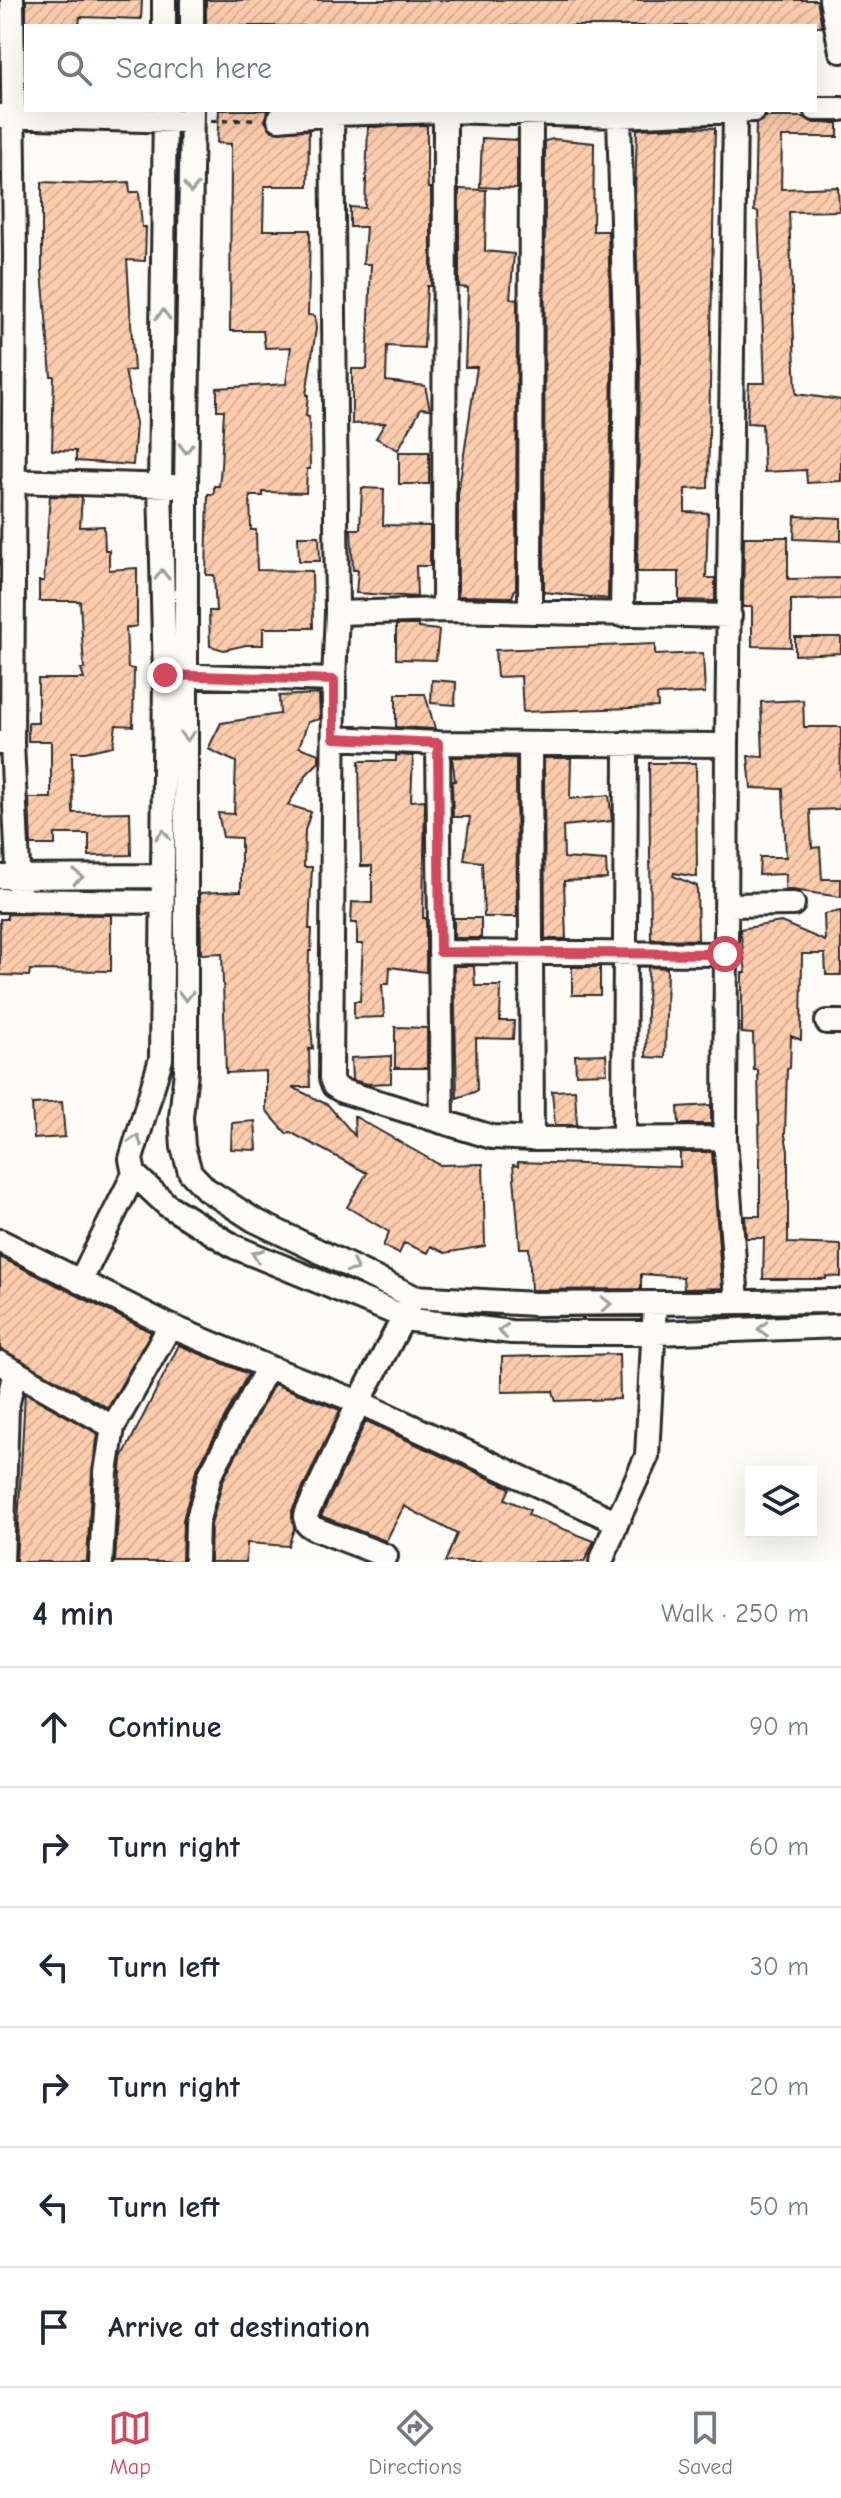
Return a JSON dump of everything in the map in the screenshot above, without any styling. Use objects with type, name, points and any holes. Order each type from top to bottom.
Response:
[{"type":"street","points":[[9,889],[6,743],[13,481],[6,116],[12,0]]},
{"type":"street","points":[[164,0],[164,24]]},
{"type":"street","points":[[192,0],[192,24]]},
{"type":"street","points":[[831,0],[841,51]]},
{"type":"street","points":[[817,109],[841,109]]},
{"type":"street","points":[[279,119],[407,112]]},
{"type":"street","points":[[444,610],[445,112]]},
{"type":"street","points":[[466,112],[619,116],[696,112]]},
{"type":"street","points":[[735,112],[725,1138],[737,1301]]},
{"type":"street","points":[[332,114],[337,613],[331,1078],[334,1086],[492,1137],[725,1138]]},
{"type":"street","points":[[165,115],[160,486],[176,675],[186,1071],[181,1117],[183,1147],[194,1176],[206,1189],[254,1220],[414,1297],[535,1304],[841,1301]]},
{"type":"street","points":[[530,611],[531,115]]},
{"type":"street","points":[[6,116],[192,116],[186,487],[162,876],[161,1059],[131,1159],[134,1174],[167,1205],[235,1247],[404,1317],[511,1332],[655,1333],[841,1326]]},
{"type":"street","points":[[619,116],[626,363],[622,615]]},
{"type":"street","points":[[13,481],[186,487]]},
{"type":"street","points":[[337,613],[444,610],[730,616]]},
{"type":"street","points":[[176,675],[334,680]]},
{"type":"street","points":[[334,738],[530,745],[727,745]]},
{"type":"street","points":[[438,743],[442,1122]]},
{"type":"street","points":[[624,1139],[626,743]]},
{"type":"street","points":[[530,745],[532,1139]]},
{"type":"street","points":[[9,889],[162,876]]},
{"type":"street","points":[[9,889],[162,902]]},
{"type":"street","points":[[727,905],[793,904]]},
{"type":"street","points":[[440,952],[725,954]]},
{"type":"street","points":[[148,1107],[181,1117]]},
{"type":"street","points":[[80,1282],[134,1174]]},
{"type":"street","points":[[167,1205],[194,1176]]},
{"type":"street","points":[[0,1241],[170,1326],[359,1402],[617,1522]]},
{"type":"street","points":[[386,1556],[313,1528],[307,1524],[305,1517],[359,1402],[414,1297]]},
{"type":"street","points":[[601,1562],[647,1456],[655,1304]]},
{"type":"street","points":[[101,1562],[106,1472],[113,1427],[170,1326]]},
{"type":"street","points":[[2,1562],[8,1367],[113,1427]]},
{"type":"street","points":[[196,1562],[197,1523],[210,1475],[268,1367]]},
{"type":"path","points":[[192,116],[279,119]]},
{"type":"building","points":[[26,0],[142,0],[141,19],[80,17],[79,24],[26,24]]},
{"type":"building","points":[[206,0],[817,0],[822,26],[817,24],[206,24]]},
{"type":"building","points":[[219,112],[267,112],[265,121],[272,131],[309,130],[308,186],[264,186],[263,230],[310,230],[308,315],[315,316],[316,329],[306,395],[310,469],[307,469],[306,493],[263,492],[263,496],[250,496],[251,530],[256,530],[257,570],[312,571],[313,628],[263,628],[263,645],[224,650],[210,646],[209,611],[216,611],[214,575],[206,575],[208,494],[214,494],[214,486],[219,486],[221,466],[224,410],[217,410],[217,388],[286,384],[291,347],[265,348],[263,331],[230,331],[231,144],[217,143]]},
{"type":"building","points":[[766,117],[804,117],[814,123],[838,123],[838,137],[782,137],[781,189],[838,187],[839,211],[789,212],[796,394],[841,400],[841,481],[807,483],[806,470],[764,472],[762,424],[747,423],[749,383],[765,383],[758,212],[754,211],[756,124]]},
{"type":"building","points":[[427,125],[428,188],[431,188],[431,286],[427,286],[424,348],[387,346],[386,381],[425,386],[430,409],[421,408],[398,450],[376,438],[385,423],[352,424],[352,369],[367,369],[371,264],[363,264],[366,227],[350,227],[350,207],[365,208],[368,127]]},
{"type":"building","points":[[715,128],[708,488],[685,489],[685,512],[708,513],[706,578],[715,578],[715,601],[679,600],[679,572],[637,572],[640,363],[635,196],[637,129]]},
{"type":"building","points":[[482,138],[517,140],[517,189],[480,187]]},
{"type":"building","points":[[545,141],[594,143],[593,231],[608,231],[612,363],[608,599],[544,592]]},
{"type":"building","points":[[42,182],[129,182],[130,192],[139,192],[142,227],[146,227],[145,261],[127,260],[134,370],[125,371],[136,423],[133,465],[76,461],[76,451],[52,450],[54,376],[51,376],[42,271]]},
{"type":"building","points":[[459,189],[486,190],[485,251],[514,254],[510,299],[517,300],[516,587],[512,597],[458,596],[458,495],[477,367],[465,367],[468,288],[459,287]]},
{"type":"building","points":[[399,452],[429,452],[429,484],[399,484]]},
{"type":"building","points":[[362,488],[384,489],[383,525],[430,526],[430,566],[416,566],[417,597],[356,593],[358,570],[353,570],[351,529],[360,529]]},
{"type":"building","points":[[50,496],[82,497],[80,527],[104,526],[109,570],[137,568],[137,626],[126,628],[128,668],[134,669],[133,726],[116,725],[113,746],[72,752],[73,813],[130,812],[131,855],[89,856],[89,834],[55,834],[55,845],[31,845],[29,798],[51,798],[51,741],[28,741],[28,723],[38,723],[38,679],[84,679],[81,669],[84,669],[80,601],[39,601],[39,581],[44,581]]},
{"type":"building","points":[[795,516],[841,518],[841,541],[794,539]]},
{"type":"building","points":[[298,536],[319,536],[320,561],[299,561]]},
{"type":"building","points":[[744,537],[788,537],[788,579],[841,578],[841,599],[791,600],[791,647],[752,646],[752,607],[743,607]]},
{"type":"building","points":[[396,625],[418,625],[418,628],[439,630],[436,660],[396,659]]},
{"type":"building","points":[[795,637],[841,637],[841,653],[795,655]]},
{"type":"building","points":[[655,644],[655,655],[703,653],[705,693],[657,695],[658,707],[523,712],[521,676],[497,677],[495,650]]},
{"type":"building","points":[[432,680],[456,682],[455,705],[431,703]]},
{"type":"building","points":[[319,694],[320,719],[308,722],[299,747],[319,754],[319,762],[308,773],[288,805],[311,812],[305,830],[304,867],[312,867],[308,995],[313,1049],[309,1049],[310,1087],[292,1087],[328,1105],[355,1136],[354,1116],[440,1165],[483,1164],[485,1246],[445,1253],[431,1246],[428,1253],[404,1243],[399,1254],[383,1246],[389,1232],[347,1207],[367,1173],[290,1132],[287,1134],[266,1110],[266,1071],[226,1073],[222,953],[201,954],[200,893],[241,891],[241,838],[223,837],[218,813],[234,814],[236,762],[208,749],[221,723],[280,714],[279,696]]},
{"type":"building","points":[[396,694],[425,694],[435,729],[396,727]]},
{"type":"building","points":[[803,700],[804,727],[841,727],[840,809],[810,810],[812,848],[820,847],[822,879],[841,879],[841,897],[785,889],[786,874],[759,875],[760,857],[786,857],[783,789],[751,788],[748,756],[763,757],[761,702]]},
{"type":"building","points":[[396,755],[413,756],[411,801],[425,800],[423,918],[426,918],[426,972],[390,967],[389,984],[382,984],[384,1017],[354,1018],[354,1001],[360,1001],[363,944],[357,944],[357,923],[351,923],[352,902],[372,903],[372,866],[361,866],[359,761],[396,761]]},
{"type":"building","points":[[452,757],[516,758],[517,917],[484,917],[482,862],[464,860],[470,817],[453,817],[452,781],[455,781]]},
{"type":"building","points":[[544,758],[571,758],[570,799],[609,795],[612,821],[563,826],[564,858],[606,861],[607,879],[564,881],[566,939],[545,939]]},
{"type":"building","points":[[649,763],[696,763],[697,877],[674,873],[673,876],[697,886],[698,940],[651,939]]},
{"type":"building","points":[[841,911],[841,975],[826,975],[825,954],[802,954],[801,1040],[791,1036],[785,1135],[788,1151],[788,1243],[841,1245],[841,1277],[763,1279],[764,1238],[746,1238],[745,1216],[760,1216],[760,1165],[758,1070],[754,1070],[753,1034],[742,1033],[742,973],[746,973],[740,929],[781,922],[825,941],[824,914]]},
{"type":"building","points":[[7,914],[111,915],[111,971],[30,970],[29,976],[0,975],[0,919],[7,919]]},
{"type":"building","points":[[454,918],[481,918],[481,938],[454,938]]},
{"type":"building","points":[[454,966],[474,966],[475,986],[501,986],[500,1021],[514,1021],[513,1039],[476,1038],[477,1091],[457,1098]]},
{"type":"building","points":[[572,967],[600,967],[600,995],[572,995]]},
{"type":"building","points":[[648,967],[667,968],[665,1058],[646,1057]]},
{"type":"building","points":[[395,1027],[427,1028],[427,1068],[395,1068]]},
{"type":"building","points":[[606,1054],[607,1073],[576,1074],[575,1055]]},
{"type":"building","points":[[391,1056],[391,1083],[368,1084],[352,1080],[351,1058]]},
{"type":"building","points":[[575,1090],[577,1125],[555,1125],[552,1091]]},
{"type":"building","points":[[62,1102],[65,1137],[34,1139],[32,1104]]},
{"type":"building","points":[[711,1105],[711,1124],[679,1124],[678,1107]]},
{"type":"building","points":[[255,1121],[257,1150],[231,1149],[232,1123]]},
{"type":"building","points":[[680,1152],[712,1152],[722,1288],[684,1289],[683,1277],[641,1274],[641,1289],[531,1290],[529,1248],[520,1248],[513,1165],[518,1166],[518,1162],[680,1167]]},
{"type":"building","points":[[0,1257],[151,1332],[108,1408],[0,1349]]},
{"type":"building","points":[[179,1345],[248,1374],[196,1471],[183,1520],[182,1562],[115,1562],[122,1458]]},
{"type":"building","points":[[619,1354],[620,1399],[556,1401],[553,1391],[502,1392],[502,1357]]},
{"type":"building","points":[[274,1384],[340,1410],[292,1511],[294,1529],[288,1546],[247,1543],[246,1562],[210,1562],[211,1525],[223,1480]]},
{"type":"building","points":[[25,1393],[98,1434],[92,1471],[87,1562],[16,1562]]},
{"type":"building","points":[[366,1421],[510,1488],[505,1499],[530,1510],[528,1515],[594,1541],[584,1562],[445,1562],[457,1534],[404,1506],[386,1541],[321,1516]]},
{"type":"route","points":[[165,675],[334,680],[334,738],[438,743],[440,952],[725,954]]}]
